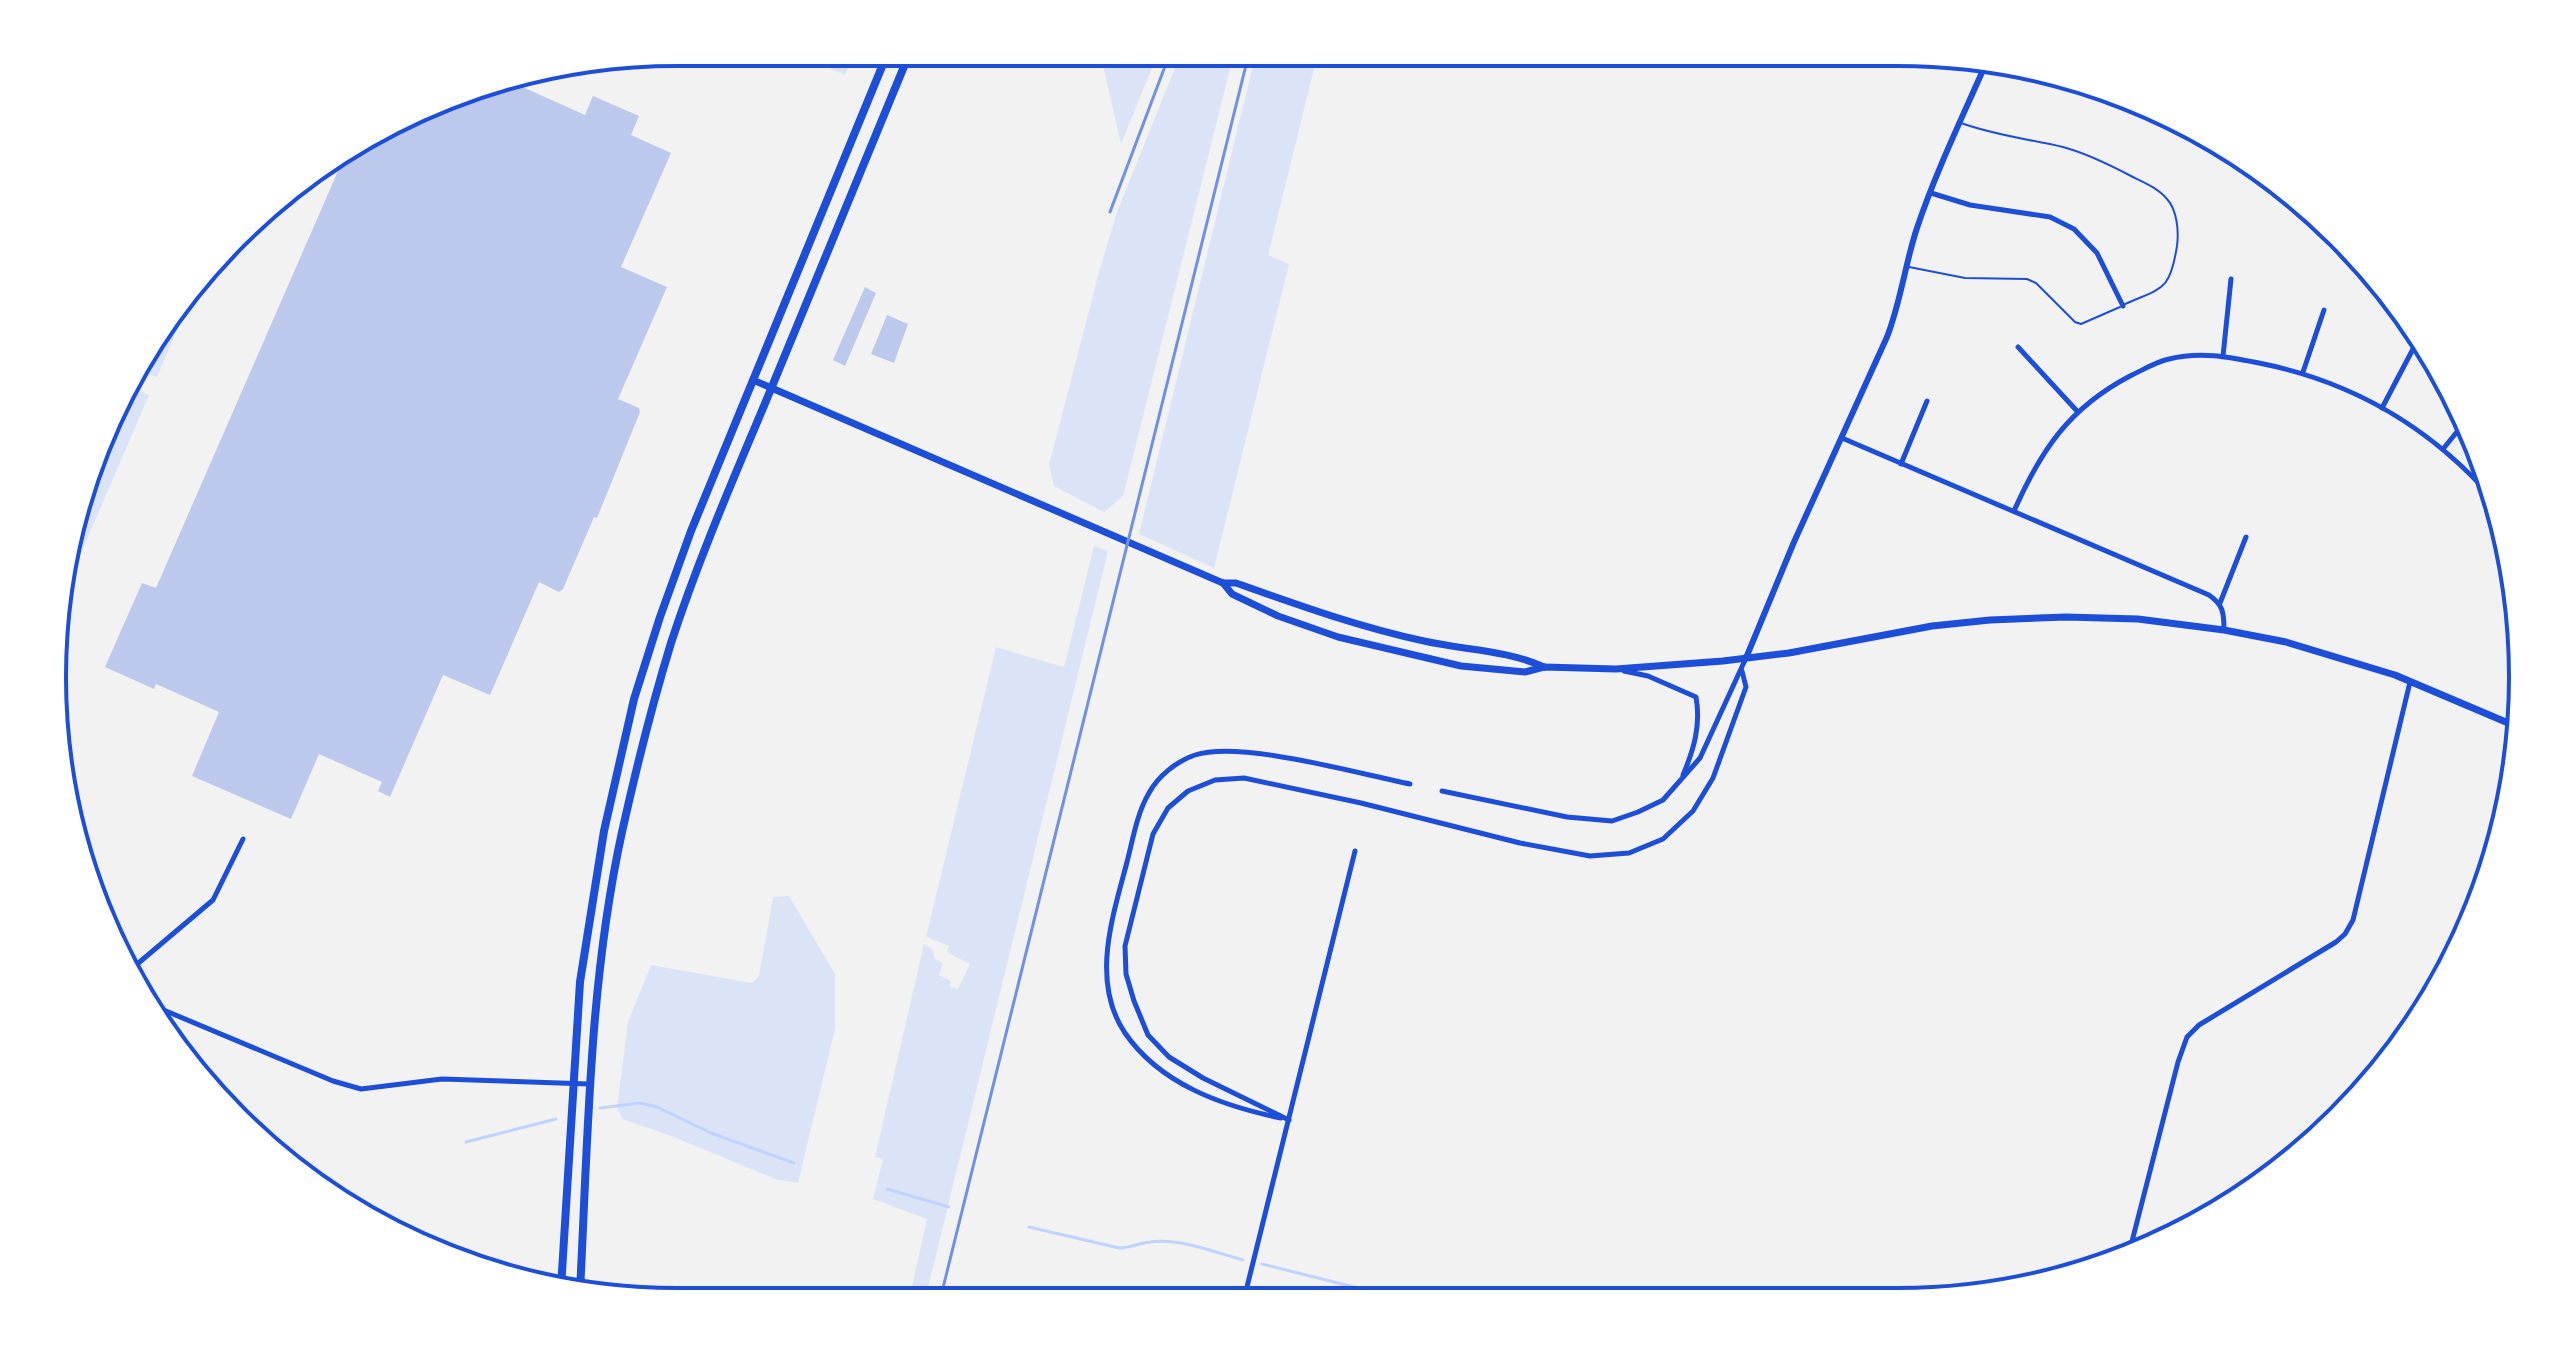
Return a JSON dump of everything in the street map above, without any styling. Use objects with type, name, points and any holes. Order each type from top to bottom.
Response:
[{"type":"main road","points":[[562,1277],[572,1084],[586,938],[604,831],[633,704],[677,569],[882,66]]},
{"type":"main road","points":[[581,1280],[597,994],[622,835],[651,712],[694,580],[904,66]]},
{"type":"main road","points":[[753,380],[1223,583],[1236,583],[1369,628],[1527,659],[1544,667]]},
{"type":"main road","points":[[1223,583],[1232,594],[1278,616],[1338,637],[1461,666],[1525,672],[1544,667],[1616,669],[1674,666],[1789,653],[1932,626],[2004,619],[2117,618],[2224,630],[2286,642],[2410,682],[2507,723]]},
{"type":"street","points":[[1442,791],[1567,817],[1612,821],[1663,800],[1700,758],[1731,686],[1742,671],[1789,553],[1893,321],[1916,230],[1982,72]]},
{"type":"street","points":[[1931,193],[1970,205],[2050,217],[2074,229],[2097,253],[2123,306]]},
{"type":"street","points":[[2223,356],[2231,279]]},
{"type":"street","points":[[2303,372],[2324,310]]},
{"type":"street","points":[[2018,347],[2077,411]]},
{"type":"street","points":[[2382,408],[2413,349]]},
{"type":"street","points":[[2014,511],[2044,451],[2077,411],[2117,383],[2166,360],[2188,355],[2223,356],[2303,372],[2362,395],[2434,441],[2478,484]]},
{"type":"street","points":[[1901,464],[1927,401]]},
{"type":"street","points":[[2443,449],[2457,432]]},
{"type":"street","points":[[1842,438],[2209,595],[2220,603]]},
{"type":"street","points":[[2224,630],[2220,603],[2246,537]]},
{"type":"street","points":[[1616,669],[1648,676],[1696,697],[1699,716],[1696,740],[1682,778]]},
{"type":"street","points":[[1289,1120],[1203,1078],[1169,1057],[1148,1035],[1134,1001],[1126,974],[1125,946],[1153,834],[1168,808],[1188,791],[1215,780],[1244,778],[1361,803],[1520,843],[1590,856],[1629,853],[1663,839],[1693,811],[1713,778],[1746,687],[1742,671]]},
{"type":"street","points":[[2132,1241],[2187,1037],[2199,1025],[2336,942],[2353,920],[2410,682]]},
{"type":"street","points":[[1289,1120],[1237,1109],[1183,1084],[1160,1071],[1123,1030],[1113,1007],[1106,963],[1108,935],[1137,821],[1149,792],[1167,770],[1194,755],[1219,750],[1255,753],[1410,784]]},
{"type":"street","points":[[138,963],[213,900],[243,839]]},
{"type":"street","points":[[1247,1288],[1355,851]]},
{"type":"street","points":[[166,1011],[333,1081],[361,1089],[442,1079],[590,1085]]},
{"type":"lane","points":[[1908,267],[1965,278],[2027,279],[2036,283],[2075,322],[2081,324],[2163,287],[2169,279],[2178,239],[2175,212],[2169,201],[2154,189],[2120,170],[2065,148],[1960,123]]},
{"type":"shaded area","points":[[825,66],[849,66],[845,75]]},
{"type":"shaded area","points":[[1103,66],[1153,66],[1121,144]]},
{"type":"shaded area","points":[[1176,66],[1231,66],[1123,496],[1104,512],[1054,486],[1049,465],[1117,212]]},
{"type":"shaded area","points":[[1253,66],[1315,66],[1268,255],[1289,264],[1214,568],[1139,534]]},
{"type":"shaded area","points":[[181,321],[157,377],[147,374]]},
{"type":"shaded area","points":[[138,389],[149,395],[77,562],[98,481],[113,443]]},
{"type":"shaded area","points":[[1094,546],[1108,551],[928,1288],[912,1288],[927,1219],[873,1199],[883,1159],[875,1157],[924,944],[933,950],[935,959],[943,963],[939,975],[951,981],[950,987],[958,989],[970,964],[947,952],[949,946],[926,937],[996,647],[1064,667]]},
{"type":"shaded area","points":[[789,896],[835,974],[835,1029],[798,1183],[775,1179],[622,1119],[617,1107],[628,1022],[651,965],[752,983],[759,976],[773,897]]},
{"type":"building","points":[[521,86],[585,115],[593,96],[639,116],[631,135],[671,153],[621,267],[667,287],[618,399],[639,408],[640,412],[597,518],[594,517],[563,589],[559,592],[539,582],[490,695],[443,675],[390,797],[378,791],[382,782],[319,754],[291,819],[192,776],[219,712],[156,684],[154,689],[105,667],[142,583],[156,588],[339,168],[407,129],[481,98]]},
{"type":"building","points":[[865,287],[876,293],[845,366],[833,360]]},
{"type":"building","points":[[887,315],[908,324],[894,363],[871,354]]},
{"type":"waterway","points":[[600,1108],[640,1103],[657,1107],[711,1133],[794,1163]]},
{"type":"waterway","points":[[466,1142],[556,1119]]},
{"type":"waterway","points":[[887,1189],[949,1207]]},
{"type":"waterway","points":[[1029,1227],[1119,1248],[1150,1242],[1173,1242],[1243,1260]]},
{"type":"waterway","points":[[1262,1264],[1358,1288]]},
{"type":"railway","points":[[1110,212],[1165,66]]},
{"type":"railway","points":[[943,1288],[1246,66]]}]
